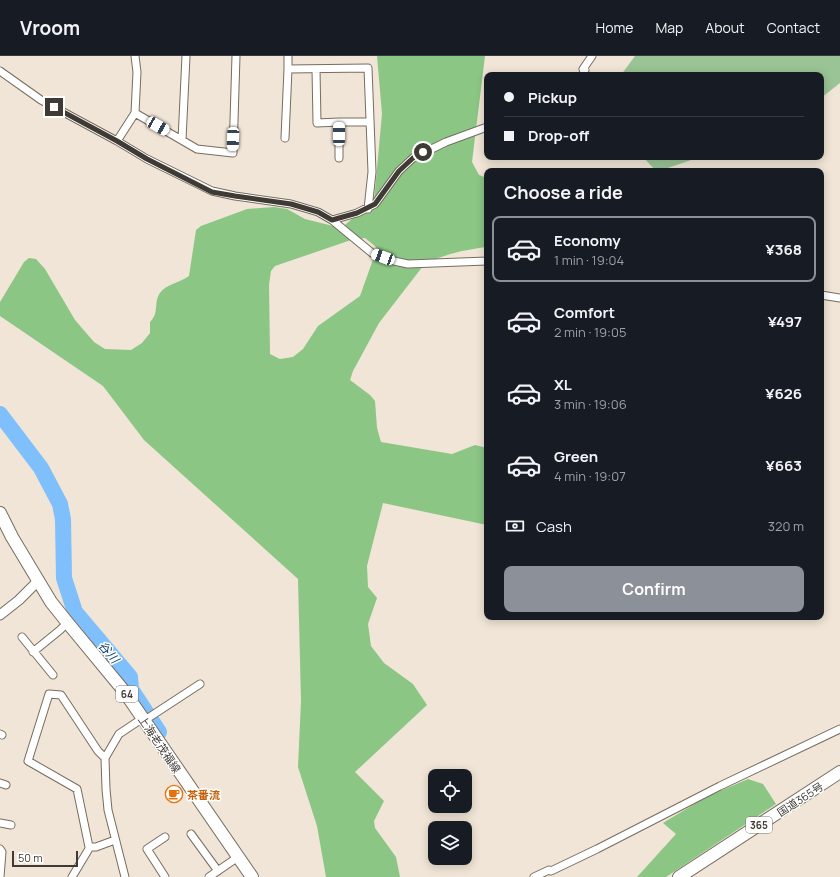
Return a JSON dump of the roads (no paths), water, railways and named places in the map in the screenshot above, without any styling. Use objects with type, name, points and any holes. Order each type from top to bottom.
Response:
[{"type":"main road","name":"上海老茂福線","points":[[0,513],[12,537],[51,602],[146,718],[252,877]]},
{"type":"main road","name":"国道365号","points":[[679,877],[840,772]]},
{"type":"street","points":[[117,141],[135,113],[135,56]]},
{"type":"street","points":[[182,140],[186,56]]},
{"type":"street","points":[[135,113],[197,149],[233,153],[236,56]]},
{"type":"street","points":[[285,138],[288,56]]},
{"type":"street","points":[[584,72],[585,70],[583,69],[592,56]]},
{"type":"street","points":[[288,69],[368,68],[372,172],[368,209]]},
{"type":"street","points":[[316,69],[317,123],[370,122]]},
{"type":"street","points":[[0,71],[41,100],[147,159],[212,192],[291,204],[318,212],[332,220],[372,253],[394,261],[408,264],[484,261]]},
{"type":"street","points":[[339,122],[340,158]]},
{"type":"street","points":[[332,220],[368,209],[375,204],[399,171],[413,158],[446,142],[484,128]]},
{"type":"street","points":[[824,295],[840,298]]},
{"type":"street","points":[[0,615],[19,600],[39,580]]},
{"type":"street","points":[[33,652],[67,623]]},
{"type":"street","points":[[22,637],[52,675]]},
{"type":"street","points":[[125,877],[114,840],[107,803],[105,758],[119,734],[200,684]]},
{"type":"street","points":[[90,847],[77,789],[28,761],[48,694],[61,695],[98,751],[105,758]]},
{"type":"street","points":[[534,877],[597,850],[720,786],[840,729]]},
{"type":"street","points":[[0,823],[11,825]]},
{"type":"street","points":[[191,834],[218,871]]},
{"type":"street","points":[[165,837],[147,850],[165,877]]},
{"type":"street","points":[[90,847],[96,847],[114,840]]},
{"type":"street","points":[[72,877],[90,847]]},
{"type":"street","points":[[0,849],[2,852],[0,877]]},
{"type":"street","points":[[209,877],[238,857]]},
{"type":"waterway","name":"谷川","points":[[0,414],[41,468],[60,504],[63,519],[64,578],[75,612],[130,677],[131,689],[159,732]]},
{"type":"place","name":"茶番流","points":[[174,794]]}]
